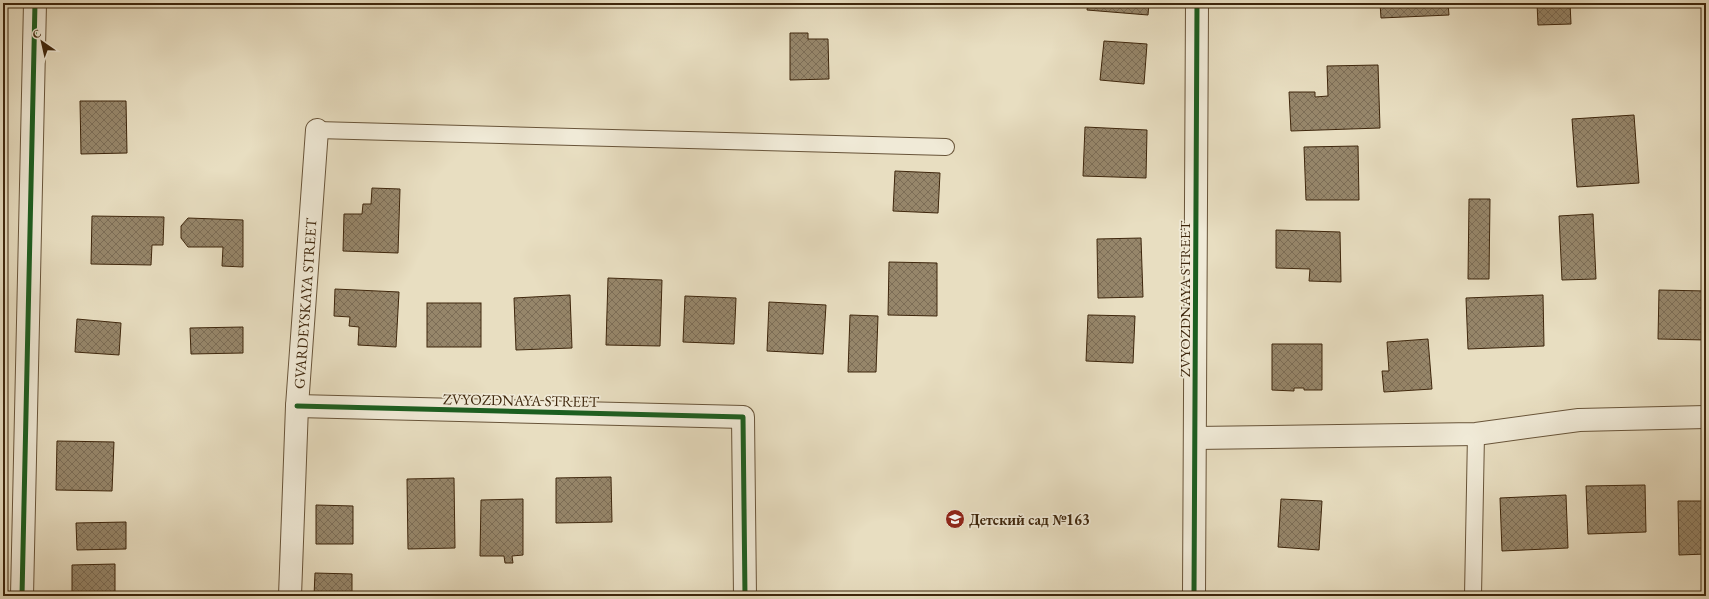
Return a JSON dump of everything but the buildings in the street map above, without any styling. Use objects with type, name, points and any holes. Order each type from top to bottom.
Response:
[{"type":"street","points":[[22,596],[35,3]]},
{"type":"street","name":"ZVYOZDNAYA STREET","points":[[1194,596],[1197,3]]},
{"type":"street","name":"GVARDEYSKAYA STREET","points":[[290,596],[297,406],[317,130]]},
{"type":"street","name":"ZVYOZDNAYA STREET","points":[[297,406],[743,417],[745,596]]},
{"type":"street","points":[[1195,438],[1476,434],[1579,420],[1706,417]]},
{"type":"lane","points":[[317,130],[946,147]]},
{"type":"lane","points":[[1473,596],[1476,434]]},
{"type":"cycle path","points":[[22,596],[35,3]]},
{"type":"cycle path","points":[[1194,596],[1197,3]]},
{"type":"cycle path","points":[[297,406],[743,417],[745,596]]},
{"type":"place","name":"Детский cад №163","points":[[955,519]]}]
